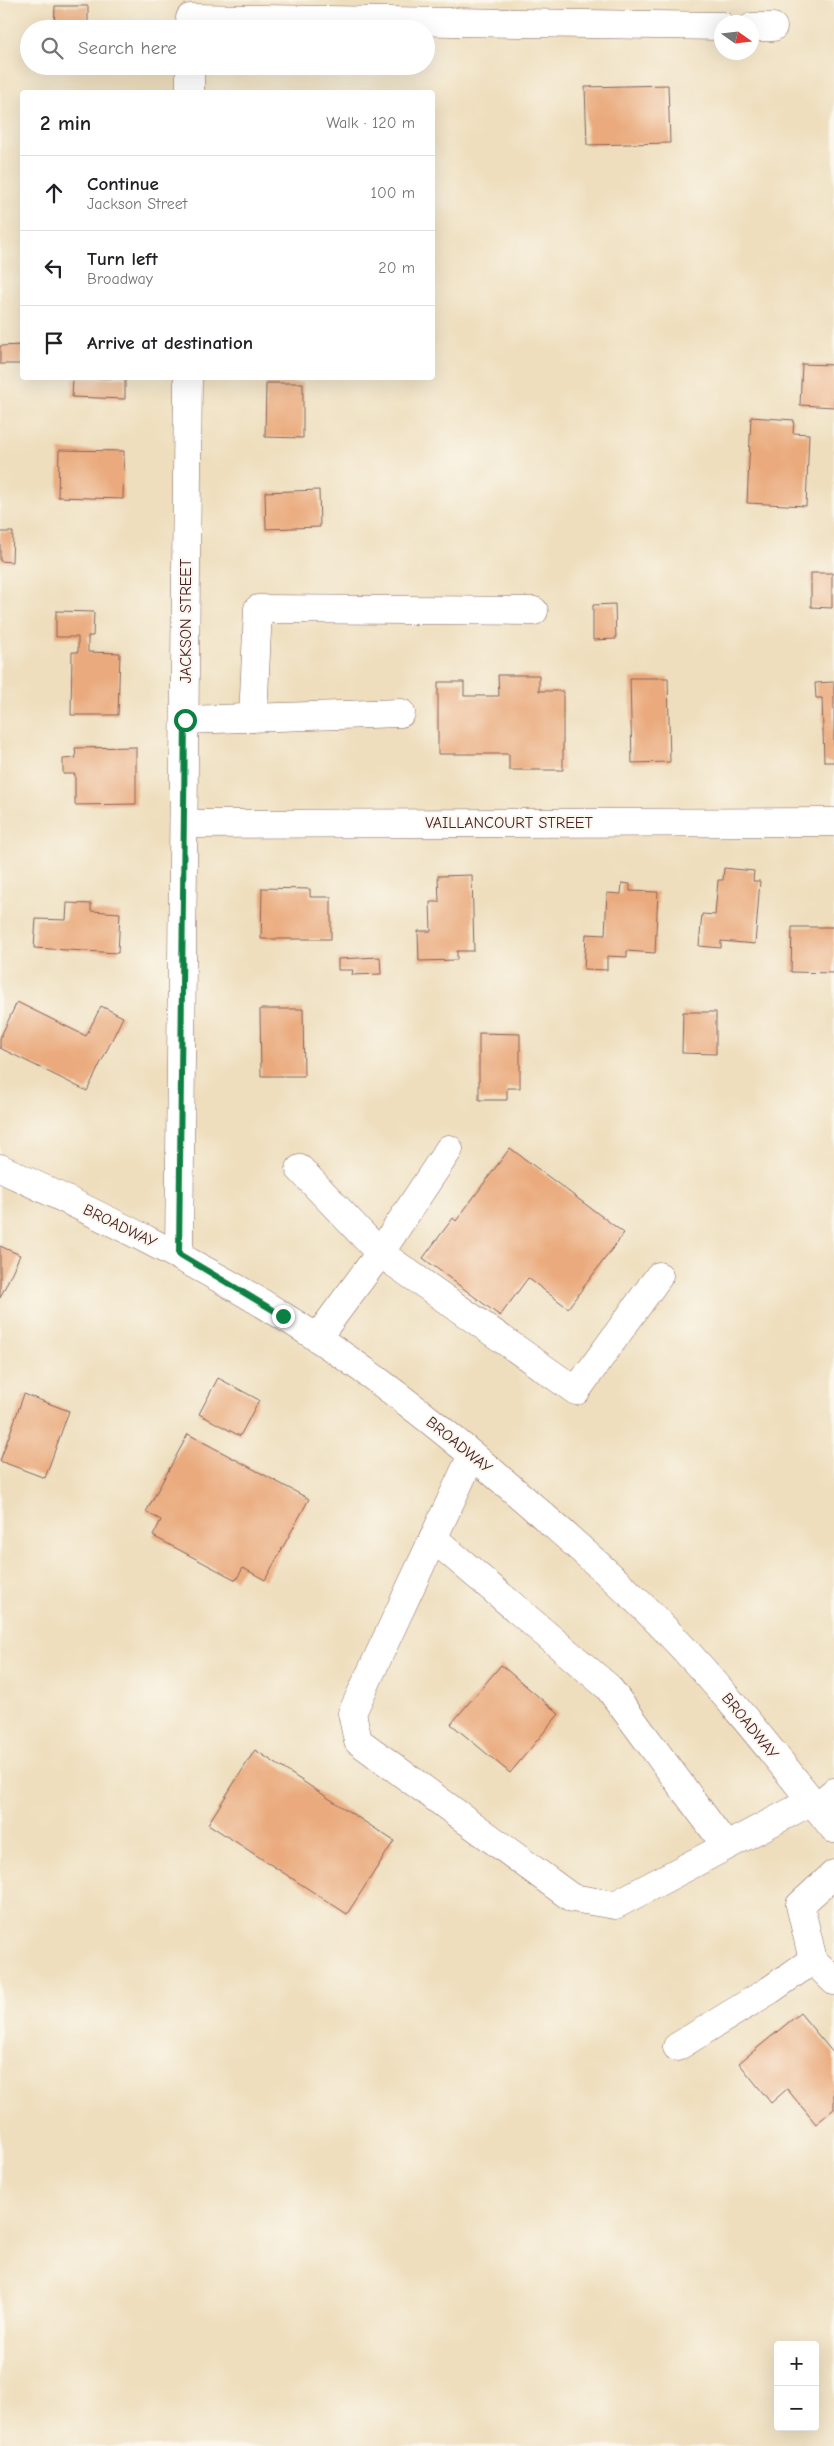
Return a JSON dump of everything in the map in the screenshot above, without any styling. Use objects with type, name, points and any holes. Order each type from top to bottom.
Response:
[{"type":"street","points":[[190,16],[403,20]]},
{"type":"street","points":[[435,21],[714,26]]},
{"type":"street","points":[[190,75],[190,90]]},
{"type":"street","name":"JACKSON STREET","points":[[179,1254],[185,824],[188,380]]},
{"type":"street","points":[[253,718],[258,609],[534,611]]},
{"type":"street","points":[[185,720],[401,714]]},
{"type":"street","name":"VAILLANCOURT STREET","points":[[185,824],[834,822]]},
{"type":"street","points":[[317,1338],[380,1253],[449,1149]]},
{"type":"street","name":"BROADWAY","points":[[0,1168],[179,1254],[317,1338],[399,1396],[472,1455],[619,1583],[669,1632],[821,1800],[834,1829]]},
{"type":"street","points":[[300,1169],[380,1253],[576,1391],[658,1276]]},
{"type":"street","points":[[472,1455],[352,1713],[358,1741],[572,1898],[614,1905],[726,1846],[821,1800]]},
{"type":"street","points":[[433,1538],[608,1688],[726,1846]]},
{"type":"street","points":[[834,1874],[800,1905],[813,1960],[834,1981]]},
{"type":"street","points":[[678,2047],[770,1990],[813,1960]]},
{"type":"building","points":[[55,6],[88,6],[88,20],[54,20]]},
{"type":"building","points":[[668,85],[670,143],[587,145],[585,87]]},
{"type":"building","points":[[20,345],[20,364],[0,364],[0,346]]},
{"type":"building","points":[[802,364],[834,365],[834,407],[800,405]]},
{"type":"building","points":[[73,380],[125,380],[125,399],[72,397]]},
{"type":"building","points":[[266,383],[303,383],[303,438],[265,437]]},
{"type":"building","points":[[751,417],[794,420],[793,433],[809,434],[806,506],[747,503]]},
{"type":"building","points":[[59,450],[124,451],[123,499],[58,497]]},
{"type":"building","points":[[319,490],[320,527],[266,529],[265,492]]},
{"type":"building","points":[[0,532],[13,532],[12,562],[0,561]]},
{"type":"building","points":[[811,573],[832,573],[832,608],[811,607]]},
{"type":"building","points":[[615,604],[616,639],[593,640],[593,605]]},
{"type":"building","points":[[56,611],[94,612],[93,636],[88,636],[88,652],[120,653],[118,715],[71,715],[72,652],[78,652],[78,637],[56,637]]},
{"type":"building","points":[[498,675],[539,675],[539,691],[563,691],[563,770],[509,770],[509,754],[438,754],[438,682],[464,682],[464,696],[499,696]]},
{"type":"building","points":[[630,678],[668,678],[670,762],[632,763]]},
{"type":"building","points":[[834,682],[834,762],[824,762],[822,698],[816,698],[815,683]]},
{"type":"building","points":[[136,747],[136,804],[75,805],[75,774],[63,774],[63,759],[76,758],[75,748]]},
{"type":"building","points":[[724,868],[754,871],[753,881],[760,881],[755,944],[721,941],[721,948],[699,946],[702,914],[715,915],[718,880],[723,880]]},
{"type":"building","points":[[472,875],[474,951],[457,951],[457,960],[419,961],[418,931],[431,931],[430,902],[439,902],[438,876]]},
{"type":"building","points":[[622,883],[630,884],[630,891],[658,892],[655,953],[627,951],[627,957],[607,956],[607,970],[584,969],[586,934],[605,935],[607,893],[621,894]]},
{"type":"building","points":[[262,888],[310,889],[310,897],[331,897],[331,939],[261,939]]},
{"type":"building","points":[[67,903],[91,904],[91,911],[120,913],[118,953],[34,948],[36,919],[66,920]]},
{"type":"building","points":[[792,927],[834,927],[834,973],[791,972]]},
{"type":"building","points":[[380,957],[381,974],[352,975],[353,970],[338,970],[338,959]]},
{"type":"building","points":[[17,1002],[86,1036],[101,1006],[123,1017],[87,1091],[0,1048],[0,1038]]},
{"type":"building","points":[[260,1009],[303,1009],[304,1076],[261,1076]]},
{"type":"building","points":[[683,1012],[716,1012],[716,1054],[682,1053]]},
{"type":"building","points":[[479,1033],[520,1034],[520,1088],[507,1088],[507,1100],[479,1100]]},
{"type":"building","points":[[510,1148],[624,1233],[568,1308],[528,1278],[500,1316],[423,1258],[453,1218],[456,1221]]},
{"type":"building","points":[[0,1246],[20,1255],[0,1298]]},
{"type":"building","points":[[218,1378],[259,1400],[240,1436],[199,1414]]},
{"type":"building","points":[[24,1394],[69,1411],[45,1478],[0,1461]]},
{"type":"building","points":[[188,1434],[309,1499],[265,1580],[243,1568],[236,1580],[153,1536],[161,1520],[146,1512]]},
{"type":"building","points":[[501,1665],[559,1714],[510,1773],[451,1724]]},
{"type":"building","points":[[255,1750],[394,1841],[347,1914],[208,1824]]},
{"type":"building","points":[[800,2013],[834,2054],[834,2109],[816,2124],[787,2089],[771,2103],[739,2063]]},
{"type":"route","points":[[185,720],[179,1254],[283,1316]]}]
